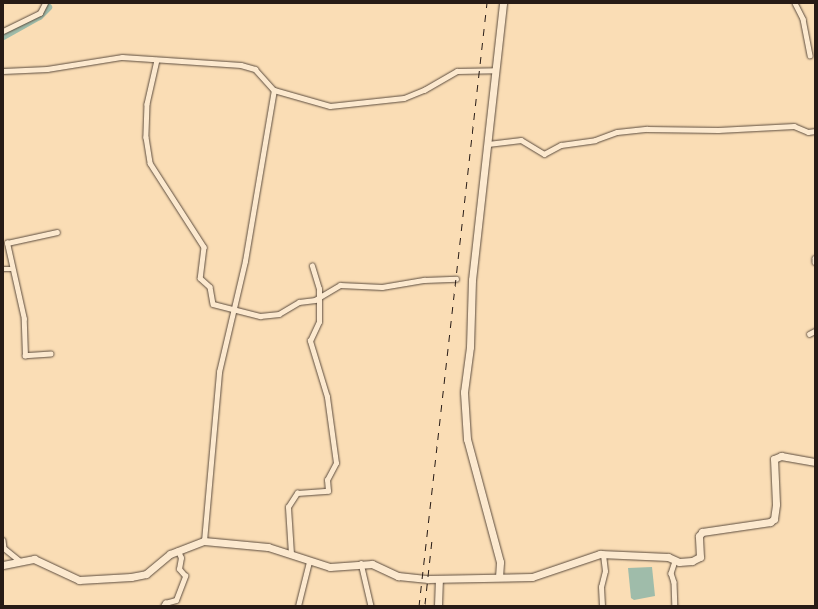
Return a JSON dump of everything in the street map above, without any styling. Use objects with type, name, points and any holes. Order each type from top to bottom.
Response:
[{"type":"street","points":[[3,31],[40,13],[45,3]]},
{"type":"street","points":[[499,578],[501,565],[470,451],[464,406],[470,346],[471,287],[497,70],[503,3]]},
{"type":"street","points":[[795,3],[803,19],[810,55]]},
{"type":"street","points":[[3,71],[47,70],[122,57],[248,66],[257,71],[274,90],[324,105],[344,105],[404,98],[424,90],[457,71],[497,70]]},
{"type":"street","points":[[157,60],[147,104],[146,136],[150,163],[204,247],[200,278],[210,287],[213,304],[234,308],[260,316],[279,314],[299,302],[315,300],[340,285],[382,287],[424,280],[456,279]]},
{"type":"street","points":[[204,541],[219,372],[246,261],[274,90]]},
{"type":"street","points":[[488,144],[521,140],[544,154],[561,145],[595,140],[617,132],[647,129],[718,130],[794,126],[808,132],[815,131]]},
{"type":"street","points":[[50,354],[24,356],[24,319],[5,247],[7,243],[56,232]]},
{"type":"street","points":[[291,554],[288,507],[297,493],[328,491],[327,480],[336,463],[327,397],[310,341],[319,322],[319,297],[312,266]]},
{"type":"street","points":[[3,269],[12,269]]},
{"type":"street","points":[[809,334],[815,330]]},
{"type":"street","points":[[3,565],[34,559],[79,580],[109,580],[146,574],[166,557],[204,541],[268,547],[291,554],[309,562],[330,567],[361,564],[378,566],[398,576],[439,579],[536,577],[589,557],[603,554],[668,556],[675,561],[699,558],[699,536],[705,531],[772,520],[776,504],[774,462],[776,457],[815,462]]},
{"type":"street","points":[[3,540],[4,548],[20,562]]},
{"type":"street","points":[[163,606],[165,603],[176,600],[185,576],[179,569],[181,558],[178,551]]},
{"type":"street","points":[[602,606],[601,587],[605,571],[603,554]]},
{"type":"street","points":[[675,561],[671,573],[674,582],[675,606]]},
{"type":"street","points":[[298,606],[309,562]]},
{"type":"street","points":[[361,564],[371,606]]},
{"type":"street","points":[[438,606],[439,579]]},
{"type":"shaded area","points":[[652,567],[655,596],[634,600],[631,598],[628,568]]},
{"type":"waterway","points":[[3,36],[39,16],[48,7]]},
{"type":"waterway","points":[[3,36],[39,16],[48,7]]},
{"type":"railway","points":[[419,606],[487,3]]},
{"type":"railway","points":[[425,604],[432,540]]}]
